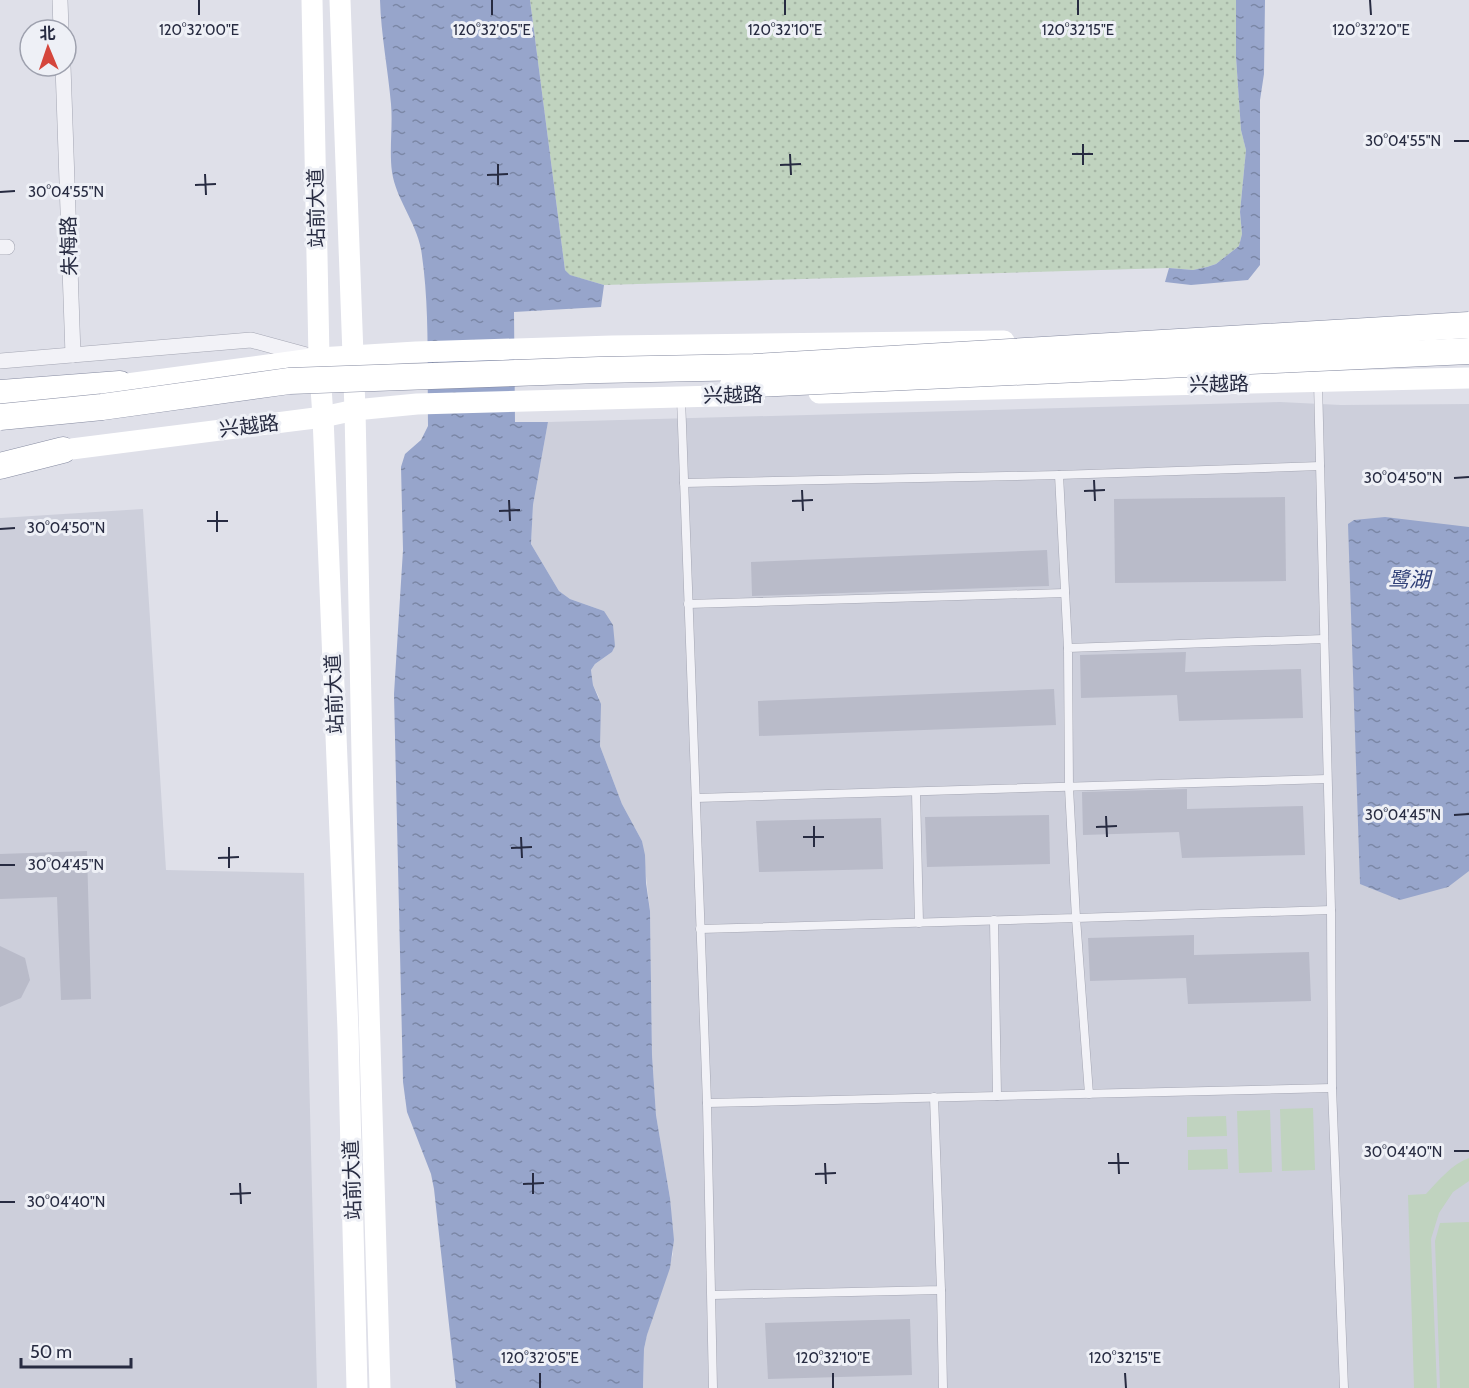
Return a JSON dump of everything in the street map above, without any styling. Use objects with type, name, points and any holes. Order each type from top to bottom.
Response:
[{"type":"highway","points":[[0,417],[102,407],[289,381],[754,367],[1469,325]]},
{"type":"highway","points":[[0,435],[103,424],[294,396],[596,386],[768,384],[1469,351]]},
{"type":"highway","points":[[0,393],[120,384]]},
{"type":"highway","points":[[0,466],[63,450]]},
{"type":"main road","name":"站前大道","points":[[312,0],[319,358],[348,1030],[357,1388]]},
{"type":"main road","name":"站前大道","points":[[339,0],[355,410],[363,815],[380,1388]]},
{"type":"main road","points":[[0,402],[319,358],[416,352],[612,346],[1317,336],[1469,337]]},
{"type":"main road","name":"兴越路","points":[[0,455],[63,450],[323,417],[355,410],[417,404],[1469,378]]},
{"type":"street","points":[[60,0],[61,18]]},
{"type":"street","name":"朱梅路","points":[[63,78],[73,355]]},
{"type":"street","points":[[0,361],[251,340],[319,358]]},
{"type":"lane","points":[[1317,336],[1331,909],[1332,1088],[1344,1388]]},
{"type":"lane","points":[[681,396],[707,1103],[714,1388]]},
{"type":"lane","points":[[684,483],[1059,475],[1320,466]]},
{"type":"lane","points":[[1059,475],[1068,648],[1069,788],[1089,1094]]},
{"type":"lane","points":[[688,604],[1065,593]]},
{"type":"lane","points":[[1068,648],[1324,639]]},
{"type":"lane","points":[[696,798],[1328,779]]},
{"type":"lane","points":[[916,792],[918,923]]},
{"type":"lane","points":[[700,929],[1331,909]]},
{"type":"lane","points":[[994,920],[997,1096]]},
{"type":"lane","points":[[707,1103],[1332,1088]]},
{"type":"lane","points":[[934,1097],[944,1388]]},
{"type":"lane","points":[[712,1295],[941,1290]]},
{"type":"shaded area","points":[[1280,402],[1341,405],[1469,404],[1469,1388],[643,1388],[644,1349],[647,1335],[673,1254],[670,1198],[656,1115],[652,1055],[650,911],[642,841],[622,804],[600,746],[599,697],[593,685],[591,670],[595,664],[612,652],[615,646],[604,611],[570,599],[559,591],[531,544],[533,505],[548,422]]},
{"type":"shaded area","points":[[143,509],[166,870],[304,873],[317,1388],[0,1388],[0,518]]},
{"type":"green space","points":[[530,0],[1236,0],[1236,57],[1241,130],[1246,150],[1240,212],[1242,234],[1239,246],[1216,264],[1193,270],[1169,268],[604,285],[569,275],[565,270]]},
{"type":"green space","points":[[1313,1108],[1315,1170],[1282,1171],[1280,1109]]},
{"type":"green space","points":[[1270,1110],[1272,1172],[1239,1173],[1237,1111]]},
{"type":"green space","points":[[1226,1116],[1227,1136],[1187,1137],[1187,1117]]},
{"type":"green space","points":[[1227,1149],[1228,1169],[1188,1170],[1188,1150]]},
{"type":"green space","points":[[1469,1158],[1469,1181],[1453,1192],[1439,1213],[1431,1239],[1437,1388],[1414,1388],[1408,1195],[1426,1194],[1440,1178]]},
{"type":"green space","points":[[1469,1222],[1469,1388],[1440,1388],[1435,1241],[1440,1223]]},
{"type":"water","points":[[380,0],[530,0],[565,270],[570,275],[604,285],[601,307],[514,312],[515,422],[548,422],[533,505],[531,544],[559,591],[570,599],[604,611],[613,625],[615,646],[612,652],[595,664],[591,670],[593,685],[601,704],[600,746],[622,804],[642,841],[645,855],[650,911],[652,1055],[656,1115],[670,1198],[674,1240],[670,1268],[644,1349],[643,1388],[456,1388],[434,1189],[431,1174],[407,1112],[403,1082],[394,694],[403,550],[401,467],[405,454],[421,440],[428,426],[428,337],[421,249],[392,172],[391,104]]},
{"type":"water","points":[[1236,0],[1265,0],[1264,74],[1260,100],[1260,265],[1248,280],[1191,285],[1165,282],[1169,268],[1193,270],[1207,267],[1216,264],[1239,246],[1242,234],[1240,212],[1246,150],[1241,130],[1236,57]]},
{"type":"water","name":"鹭湖","points":[[1385,517],[1469,527],[1469,871],[1448,887],[1400,900],[1360,884],[1348,524],[1354,520]]},
{"type":"building","points":[[1285,497],[1286,581],[1115,583],[1114,499]]},
{"type":"building","points":[[1047,550],[1049,586],[752,596],[751,562]]},
{"type":"building","points":[[1186,652],[1185,672],[1301,669],[1303,718],[1179,721],[1177,695],[1081,698],[1080,655]]},
{"type":"building","points":[[1054,689],[1056,725],[759,736],[758,701]]},
{"type":"building","points":[[1187,789],[1187,809],[1303,806],[1305,855],[1182,858],[1179,832],[1083,835],[1082,792]]},
{"type":"building","points":[[1049,815],[1050,864],[927,867],[925,817]]},
{"type":"building","points":[[881,818],[883,869],[759,872],[756,821]]},
{"type":"building","points":[[87,851],[91,999],[61,1000],[57,897],[0,899],[0,854]]},
{"type":"building","points":[[1194,935],[1194,955],[1309,952],[1311,1001],[1188,1004],[1186,978],[1090,981],[1088,938]]},
{"type":"building","points":[[0,946],[25,958],[30,980],[21,998],[0,1007]]},
{"type":"building","points":[[910,1319],[912,1375],[768,1379],[765,1323]]}]
